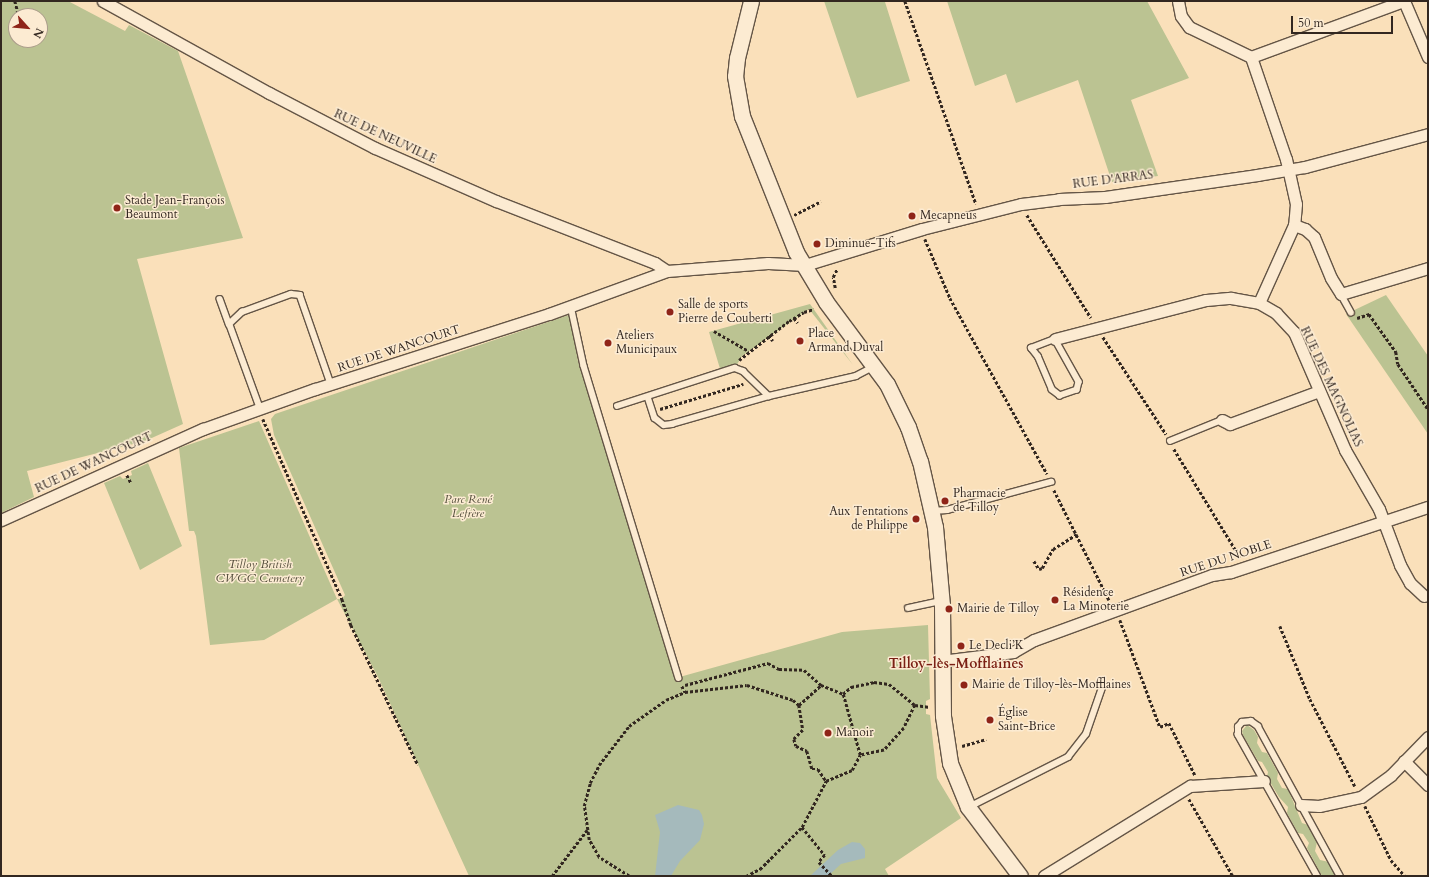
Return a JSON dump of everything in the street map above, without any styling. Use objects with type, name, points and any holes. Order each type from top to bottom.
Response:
[{"type":"street","name":"RUE DE NEUVILLE","points":[[103,1],[269,93],[375,148],[496,201],[655,263],[667,271]]},
{"type":"street","points":[[751,1],[737,58],[737,95],[742,116],[796,252],[826,302],[887,384],[908,427],[932,511],[941,601],[942,705],[953,775],[968,807],[1020,876]]},
{"type":"street","points":[[1055,340],[1206,300],[1230,298],[1259,303],[1294,225],[1296,204],[1289,170],[1251,57],[1189,27],[1181,16],[1178,1]]},
{"type":"street","points":[[1251,57],[1403,1],[1428,57]]},
{"type":"street","name":"RUE D'ARRAS","points":[[804,265],[922,229],[1021,204],[1058,199],[1104,197],[1289,170],[1428,134]]},
{"type":"street","points":[[1294,225],[1305,229],[1314,236],[1331,278],[1341,294],[1428,268]]},
{"type":"street","name":"RUE DE WANCOURT","points":[[1,520],[160,448],[260,409],[331,384],[571,306],[667,271],[768,263],[804,265]]},
{"type":"street","name":"RUE DES MAGNOLIAS","points":[[1259,303],[1276,313],[1294,332],[1345,450],[1384,521],[1400,565],[1410,583],[1424,596]]},
{"type":"street","points":[[1222,420],[1230,424],[1319,392]]},
{"type":"street","name":"RUE DU NOBLE","points":[[942,661],[1013,652],[1034,640],[1115,612],[1212,575],[1246,567],[1428,507]]},
{"type":"street","points":[[1301,805],[1319,806],[1361,797],[1391,775],[1428,737]]},
{"type":"street","points":[[1404,761],[1428,785]]},
{"type":"street","points":[[1044,876],[1178,792],[1197,784],[1264,781]]},
{"type":"lane","points":[[229,324],[242,312],[291,294],[300,295],[331,384]]},
{"type":"lane","points":[[1341,294],[1350,312]]},
{"type":"lane","points":[[220,299],[260,409]]},
{"type":"lane","points":[[571,306],[584,366],[679,678]]},
{"type":"lane","points":[[1055,340],[1079,382],[1077,390],[1060,396],[1052,390],[1038,357],[1031,348],[1055,340]]},
{"type":"lane","points":[[648,397],[652,412],[664,425],[672,424],[769,396],[856,376],[873,367]]},
{"type":"lane","points":[[617,406],[735,368],[743,372],[769,396]]},
{"type":"lane","points":[[1170,441],[1222,420]]},
{"type":"lane","points":[[932,511],[947,510],[1051,482]]},
{"type":"lane","points":[[908,608],[941,601]]},
{"type":"lane","points":[[968,807],[1068,757],[1086,734],[1103,685]]},
{"type":"lane","points":[[1317,876],[1238,735],[1238,727],[1242,722],[1251,721],[1258,726],[1340,876]]},
{"type":"path","points":[[905,1],[976,205],[984,206]]},
{"type":"path","points":[[783,220],[821,201]]},
{"type":"path","points":[[1021,204],[1098,329],[1170,441],[1246,567]]},
{"type":"path","points":[[922,229],[950,298],[1051,482],[1115,612],[1160,727],[1169,723],[1195,775],[1198,791],[1189,797],[1233,876]]},
{"type":"path","points":[[735,368],[742,356],[769,335],[794,318],[838,296],[833,277],[834,272],[839,267],[836,256]]},
{"type":"path","points":[[1369,314],[1396,352],[1398,364],[1428,409]]},
{"type":"path","points":[[794,318],[798,323]]},
{"type":"path","points":[[714,331],[748,351]]},
{"type":"path","points":[[769,335],[773,341]]},
{"type":"path","points":[[652,412],[752,381]]},
{"type":"path","points":[[260,409],[342,599],[351,625],[378,677],[418,765]]},
{"type":"path","points":[[1034,561],[1039,568],[1042,568],[1053,549],[1077,534]]},
{"type":"path","points":[[1280,626],[1310,699],[1361,797],[1391,860],[1405,876]]},
{"type":"path","points":[[685,692],[683,686],[768,663],[779,669],[804,670],[821,685],[843,694]]},
{"type":"path","points":[[843,694],[851,687],[874,682],[889,684],[915,706],[942,705]]},
{"type":"path","points":[[629,876],[598,857],[588,840],[584,806],[590,783],[599,765],[629,726],[666,700],[685,692],[747,685],[782,696],[799,705]]},
{"type":"path","points":[[799,705],[821,685]]},
{"type":"path","points":[[746,876],[760,869],[802,827],[826,781],[852,770],[860,755],[843,694]]},
{"type":"path","points":[[799,705],[803,730],[794,740],[796,746],[807,751],[812,769],[818,769],[826,781]]},
{"type":"path","points":[[860,755],[884,750],[904,728],[915,706]]},
{"type":"path","points":[[948,750],[986,739]]},
{"type":"path","points":[[802,827],[825,855],[819,862],[832,876]]},
{"type":"path","points":[[552,876],[587,829]]},
{"type":"green space","name":"Stade Jean-François Beaumont","points":[[1,1],[68,1],[125,31],[129,25],[178,51],[243,238],[137,259],[183,424],[145,441],[27,471],[34,497],[1,513]]},
{"type":"green space","points":[[824,1],[889,1],[885,2],[910,81],[857,98]]},
{"type":"green space","points":[[947,1],[1147,1],[1189,78],[1131,100],[1158,176],[1112,182],[1078,80],[1016,103],[1006,74],[975,86]]},
{"type":"green space","points":[[1386,295],[1428,356],[1428,434],[1346,314]]},
{"type":"green space","points":[[810,304],[853,365],[809,309],[742,356],[735,368],[721,372],[709,332]]},
{"type":"green space","name":"Parc René Lefrère","points":[[569,315],[578,361],[676,678],[842,632],[928,625],[930,699],[926,701],[926,714],[930,715],[937,778],[961,818],[885,869],[889,876],[469,876],[378,677],[337,599],[342,599],[345,595],[274,435],[271,419],[275,414]]},
{"type":"green space","name":"Tilloy British CWGC Cemetery","points":[[259,421],[337,599],[264,640],[210,645],[196,536],[194,531],[189,531],[179,448]]},
{"type":"green space","points":[[148,463],[182,546],[140,570],[104,483],[120,476],[123,479],[132,475],[131,471]]},
{"type":"green space","points":[[1247,725],[1254,730],[1258,737],[1257,743],[1262,752],[1267,753],[1278,773],[1277,779],[1282,788],[1288,789],[1302,823],[1308,825],[1317,842],[1315,851],[1320,860],[1329,862],[1337,876],[1322,876],[1307,848],[1309,843],[1303,834],[1298,833],[1287,813],[1288,807],[1279,797],[1267,777],[1268,772],[1262,762],[1258,761],[1243,735],[1242,731]]},
{"type":"shaded area","points":[[678,805],[699,810],[704,824],[700,840],[680,861],[671,876],[655,876],[660,832],[655,815]]},
{"type":"shaded area","points":[[852,842],[860,843],[865,849],[865,858],[841,864],[828,876],[810,876],[838,850]]},
{"type":"place","name":"Stade Jean-François Beaumont","points":[[117,208]]},
{"type":"place","name":"Mecapneus","points":[[912,216]]},
{"type":"place","name":"Diminue-Tifs","points":[[817,244]]},
{"type":"place","name":"Salle de sports Pierre de Couberti","points":[[670,312]]},
{"type":"place","name":"Place Armand Duval","points":[[800,341]]},
{"type":"place","name":"Ateliers Municipaux","points":[[608,343]]},
{"type":"place","name":"Pharmacie de Tilloy","points":[[945,501]]},
{"type":"place","name":"Aux Tentations de Philippe","points":[[916,519]]},
{"type":"place","name":"Résidence La Minoterie","points":[[1055,600]]},
{"type":"place","name":"Mairie de Tilloy","points":[[949,609]]},
{"type":"place","name":"Le Decli’K","points":[[961,646]]},
{"type":"place","name":"Mairie de Tilloy-lès-Mofflaines","points":[[964,685]]},
{"type":"place","name":"Église Saint-Brice","points":[[990,720]]},
{"type":"place","name":"Manoir","points":[[828,733]]},
{"type":"district","name":"Tilloy-lès-Mofflaines","points":[[956,664]]}]
